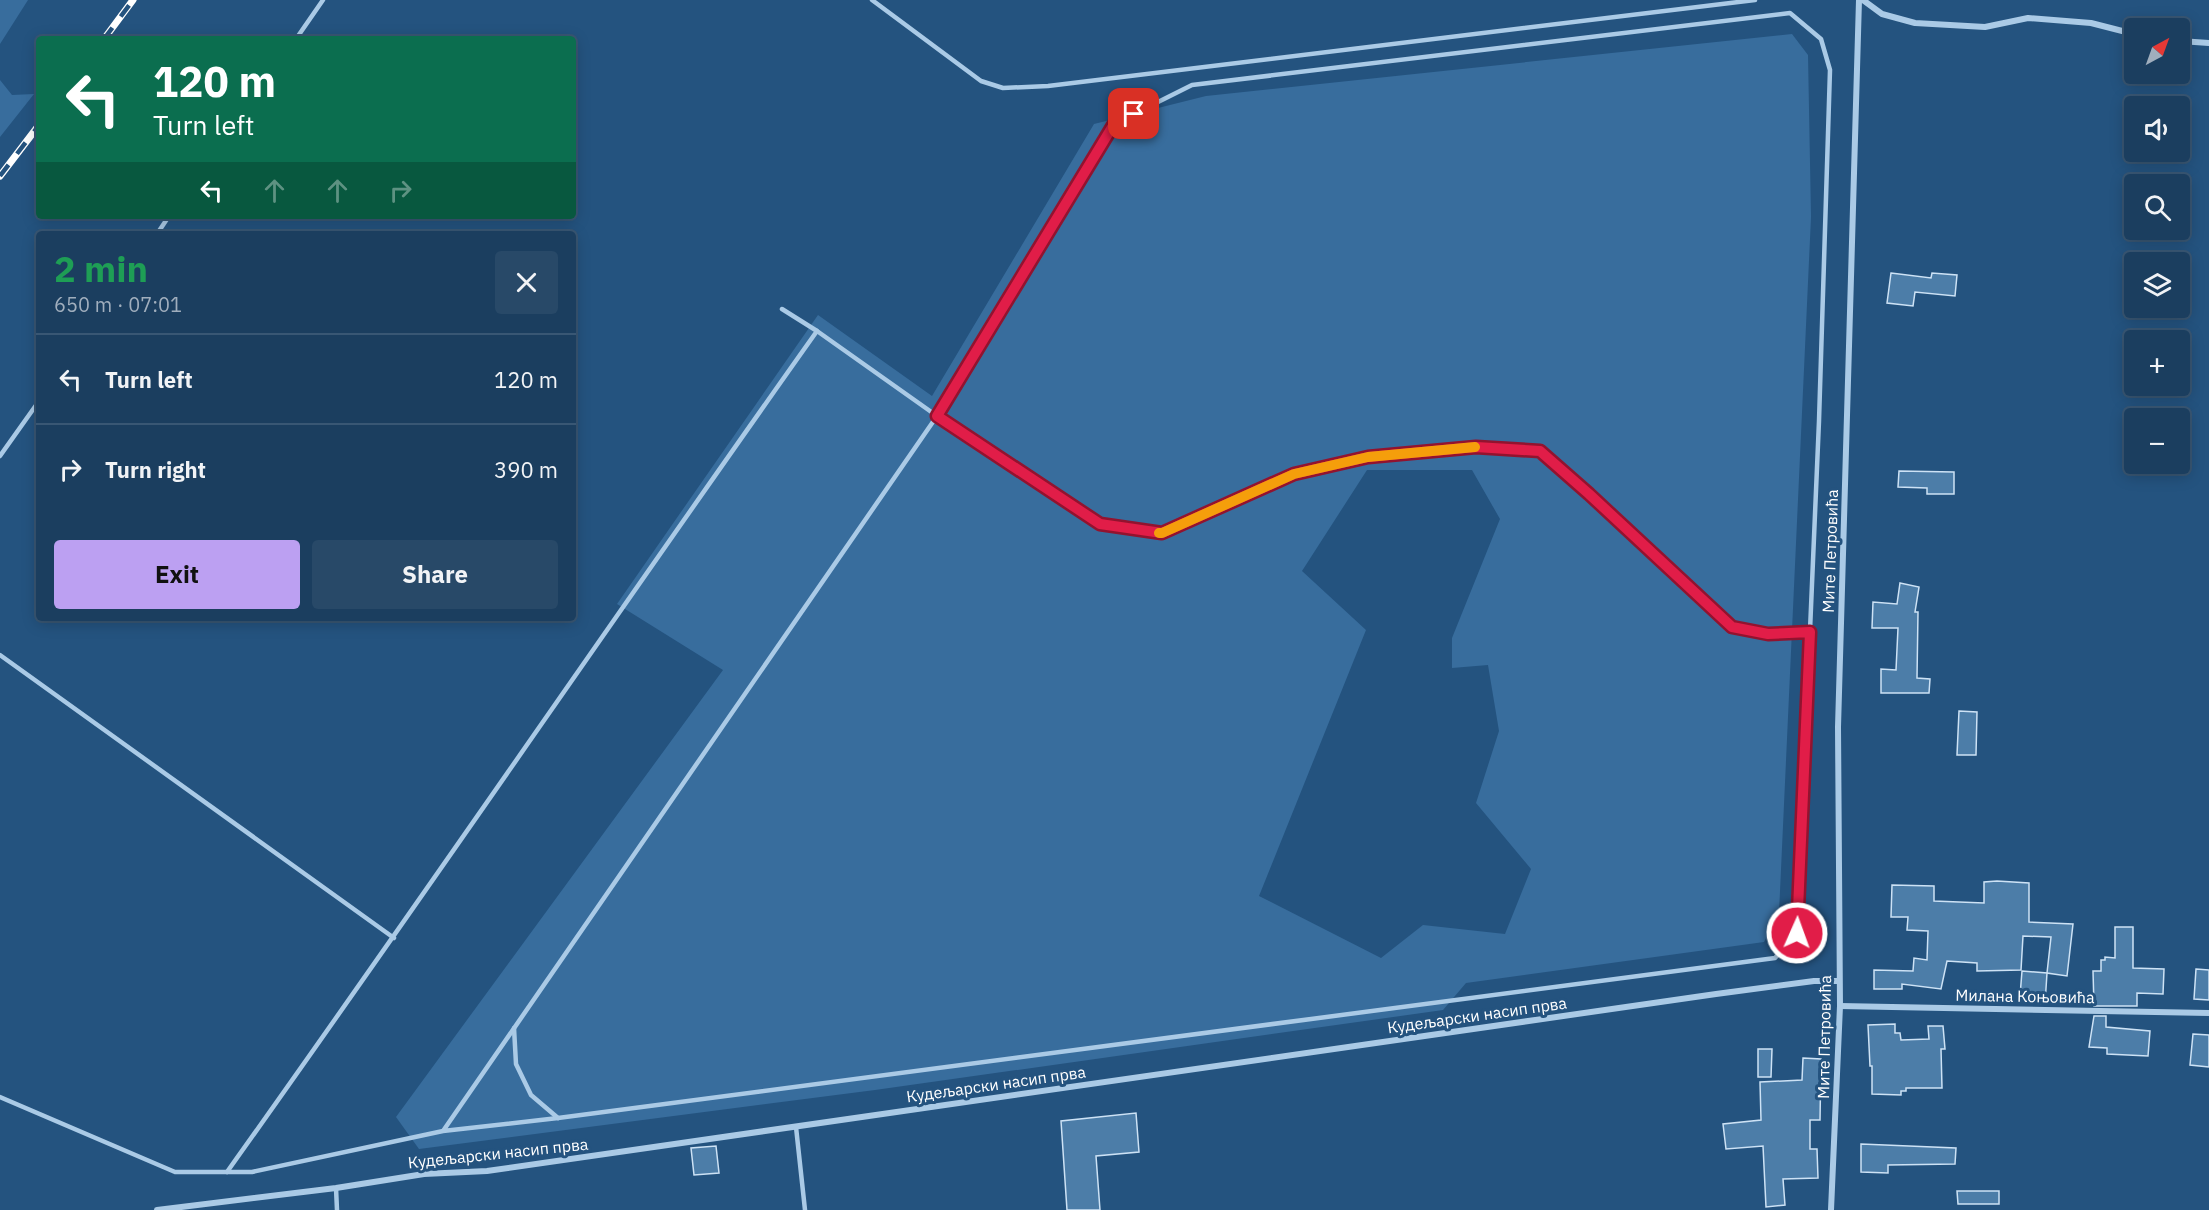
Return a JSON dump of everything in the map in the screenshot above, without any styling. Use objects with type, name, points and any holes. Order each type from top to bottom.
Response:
[{"type":"street","points":[[1861,0],[1882,14],[1915,23],[1985,27],[2028,18],[2091,23],[2124,31]]},
{"type":"street","name":"Мите Петровића","points":[[1831,1210],[1840,1006],[1838,727],[1861,0]]},
{"type":"street","points":[[2190,42],[2209,43]]},
{"type":"street","name":"Кудељарски насип прва","points":[[157,1210],[336,1188],[424,1174],[487,1171],[1704,995],[1814,981],[1839,981]]},
{"type":"street","name":"Милана Коњовића","points":[[1840,1006],[2209,1013]]},
{"type":"lane","points":[[298,36],[323,0]]},
{"type":"lane","points":[[872,0],[981,81],[1003,88],[1048,86],[1755,0]]},
{"type":"lane","points":[[0,1096],[175,1172],[252,1172],[443,1131],[558,1118],[1775,958],[1797,933],[1820,409],[1830,70],[1821,39],[1790,14],[1192,85],[1114,124],[937,416],[443,1131]]},
{"type":"lane","points":[[782,309],[937,416],[1100,524],[1162,533],[1294,474],[1368,457],[1476,447],[1540,451],[1732,627],[1768,634],[1810,632]]},
{"type":"lane","points":[[227,1172],[394,938],[676,530],[817,331]]},
{"type":"lane","points":[[0,456],[36,405]]},
{"type":"lane","points":[[0,655],[394,938]]},
{"type":"lane","points":[[514,1028],[516,1064],[531,1095],[558,1118]]},
{"type":"lane","points":[[796,1127],[805,1210]]},
{"type":"lane","points":[[336,1188],[337,1210]]},
{"type":"shaded area","points":[[0,0],[28,0],[0,44]]},
{"type":"shaded area","points":[[1792,34],[1808,55],[1811,217],[1779,913],[1764,942],[1466,983],[1443,1010],[875,1090],[419,1149],[396,1117],[723,670],[617,604],[818,315],[932,396],[1094,124],[1206,96]],"holes":[[[1367,470],[1472,470],[1500,519],[1452,638],[1452,668],[1488,665],[1499,731],[1476,803],[1531,869],[1505,934],[1423,925],[1381,958],[1259,896],[1366,630],[1302,571]]]},
{"type":"shaded area","points":[[0,80],[12,95],[34,94],[0,137]]},
{"type":"building","points":[[1891,273],[1931,278],[1932,273],[1957,275],[1955,296],[1915,292],[1913,306],[1887,303]]},
{"type":"building","points":[[1899,471],[1954,472],[1954,494],[1927,494],[1927,488],[1898,487]]},
{"type":"building","points":[[1900,583],[1919,587],[1915,612],[1918,612],[1917,678],[1930,679],[1929,693],[1881,693],[1881,669],[1896,670],[1898,628],[1872,628],[1873,602],[1897,604]]},
{"type":"building","points":[[1959,711],[1977,712],[1976,755],[1957,755]]},
{"type":"building","points":[[1984,882],[2029,883],[2029,922],[2073,924],[2067,976],[2047,973],[2051,937],[2023,936],[2021,970],[1977,971],[1977,963],[1947,961],[1941,989],[1902,984],[1902,989],[1874,989],[1874,970],[1913,971],[1914,958],[1927,960],[1928,931],[1907,930],[1908,917],[1891,917],[1892,885],[1934,886],[1934,901],[1984,903]]},
{"type":"building","points":[[2115,927],[2133,927],[2133,968],[2164,969],[2163,994],[2137,993],[2137,1006],[2094,1006],[2093,971],[2101,971],[2101,960],[2105,960],[2105,957],[2115,958]]},
{"type":"building","points":[[2196,969],[2209,970],[2209,1000],[2194,999]]},
{"type":"building","points":[[2022,971],[2047,973],[2045,1004],[2031,1003],[2032,997],[2020,996]]},
{"type":"building","points":[[2094,1016],[2106,1016],[2106,1027],[2150,1031],[2148,1056],[2107,1054],[2107,1048],[2089,1047]]},
{"type":"building","points":[[1895,1024],[1895,1033],[1900,1033],[1901,1040],[1929,1039],[1928,1026],[1943,1026],[1945,1049],[1941,1049],[1942,1088],[1906,1088],[1906,1091],[1901,1091],[1901,1095],[1872,1094],[1868,1025]]},
{"type":"building","points":[[2193,1034],[2209,1035],[2209,1067],[2190,1065]]},
{"type":"building","points":[[1758,1049],[1772,1049],[1771,1077],[1758,1077]]},
{"type":"building","points":[[1803,1058],[1821,1059],[1820,1120],[1810,1120],[1810,1149],[1817,1149],[1818,1178],[1783,1179],[1785,1205],[1766,1207],[1763,1146],[1726,1149],[1723,1124],[1761,1120],[1760,1082],[1802,1080]]},
{"type":"building","points":[[1136,1113],[1139,1152],[1096,1156],[1100,1210],[1067,1210],[1061,1121]]},
{"type":"building","points":[[1861,1144],[1956,1148],[1955,1164],[1888,1165],[1888,1173],[1861,1172]]},
{"type":"building","points":[[716,1146],[719,1173],[694,1175],[691,1148]]},
{"type":"building","points":[[1957,1191],[1999,1191],[1999,1204],[1958,1204]]},
{"type":"railway","points":[[106,36],[133,0]]},
{"type":"railway","points":[[0,176],[36,129]]},
{"type":"slow traffic","points":[[1159,533],[1294,474],[1368,457],[1475,447]]},
{"type":"route","points":[[1134,114],[1114,124],[937,416],[1100,524],[1162,533],[1294,474],[1368,457],[1476,447],[1540,451],[1732,627],[1768,634],[1810,632],[1797,933]]}]
